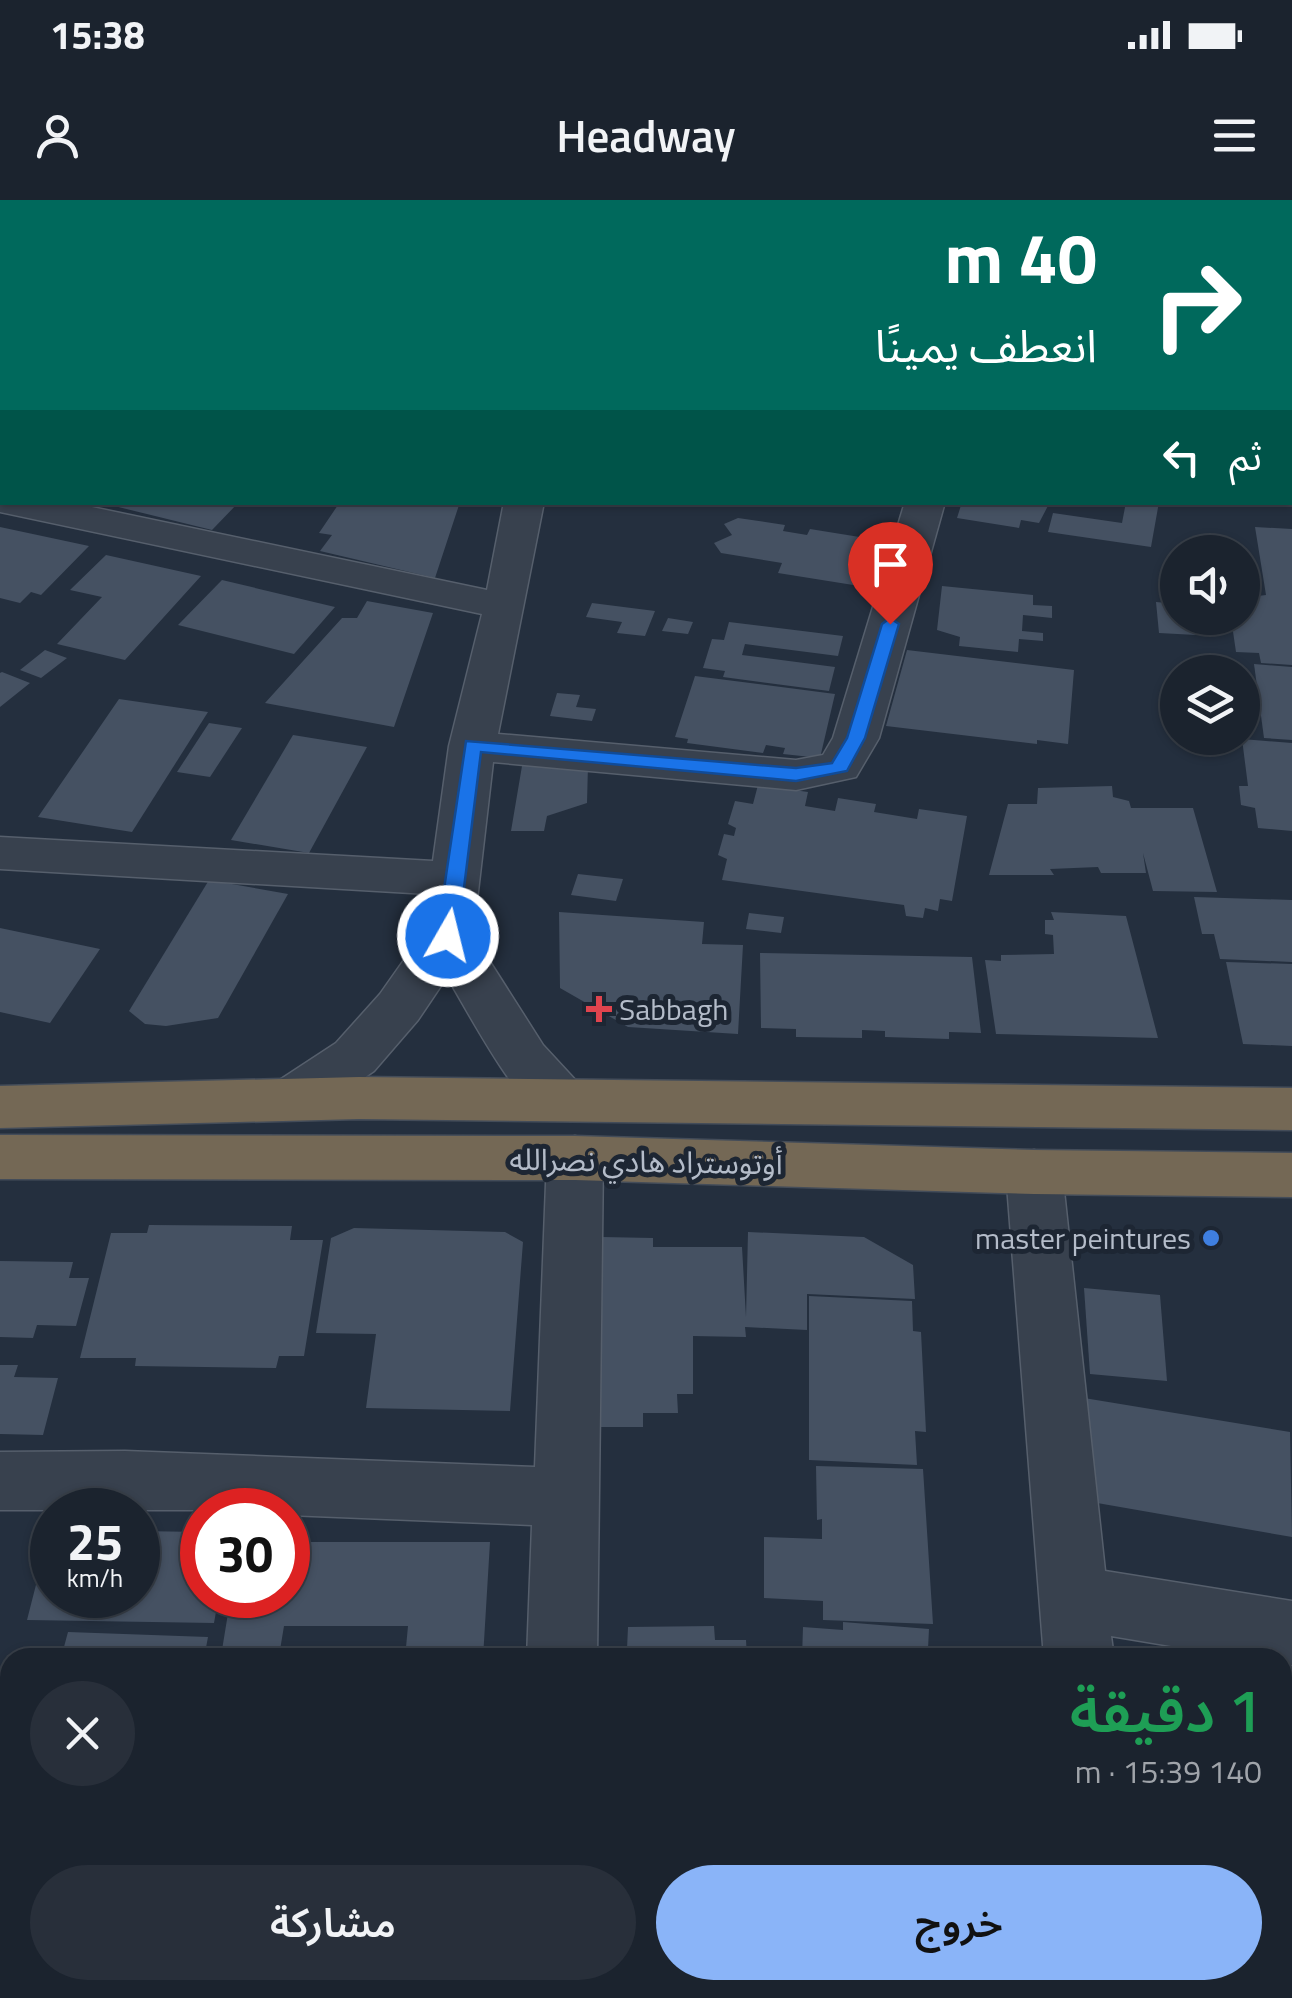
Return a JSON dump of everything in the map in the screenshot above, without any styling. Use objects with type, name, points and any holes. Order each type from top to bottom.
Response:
[{"type":"highway","name":"أوتوستراد هادي نصرالله","points":[[0,1108],[294,1098],[568,1129],[1034,1172],[1292,1175]]},
{"type":"highway","name":"أوتوستراد هادي نصرالله","points":[[0,1157],[568,1129],[1292,1109]]},
{"type":"street","points":[[23,505],[506,606]]},
{"type":"street","points":[[294,1098],[354,1057],[399,1007],[448,936],[472,746],[506,606],[523,505]]},
{"type":"street","points":[[472,746],[796,774],[840,767],[856,738],[924,505]]},
{"type":"street","points":[[0,853],[456,879]]},
{"type":"street","points":[[448,936],[568,1129],[562,1648]]},
{"type":"street","points":[[1034,1172],[1076,1628],[1292,1633]]},
{"type":"street","points":[[0,1481],[125,1480],[566,1497]]},
{"type":"building","points":[[110,505],[236,505],[212,530]]},
{"type":"building","points":[[338,505],[459,505],[435,578],[320,551],[332,535],[319,533]]},
{"type":"building","points":[[961,505],[1048,505],[1039,523],[1021,520],[1019,528],[957,518]]},
{"type":"building","points":[[1125,505],[1158,505],[1151,547],[1048,532],[1053,513],[1122,523]]},
{"type":"building","points":[[738,518],[785,525],[783,531],[807,535],[810,529],[872,539],[869,547],[886,549],[872,588],[778,573],[782,563],[721,553],[714,543],[732,535],[724,524]]},
{"type":"building","points":[[0,527],[89,546],[41,595],[31,592],[20,603],[0,598]]},
{"type":"building","points":[[1255,527],[1292,529],[1292,665],[1261,663],[1259,653],[1236,652],[1234,635],[1260,635],[1260,596],[1266,595],[1260,535],[1256,535]]},
{"type":"building","points":[[106,555],[201,576],[125,660],[57,644],[102,597],[70,590]]},
{"type":"building","points":[[222,580],[335,607],[294,654],[178,625]]},
{"type":"building","points":[[942,586],[1033,595],[1033,605],[1052,606],[1052,618],[1023,615],[1022,631],[1043,633],[1043,641],[1019,639],[1018,652],[959,646],[960,637],[937,630]]},
{"type":"building","points":[[367,601],[433,613],[394,727],[265,703],[342,618],[357,618]]},
{"type":"building","points":[[1156,602],[1160,602],[1159,633]]},
{"type":"building","points":[[592,603],[655,611],[645,636],[617,633],[622,622],[586,617]]},
{"type":"building","points":[[668,618],[693,622],[688,634],[662,631]]},
{"type":"building","points":[[729,622],[843,636],[838,656],[745,644],[742,655],[835,667],[829,691],[723,677],[725,671],[703,668],[712,639],[724,640]]},
{"type":"building","points":[[45,650],[67,658],[41,678],[20,670]]},
{"type":"building","points":[[907,650],[1074,670],[1068,744],[1037,740],[1037,744],[886,726]]},
{"type":"building","points":[[1260,664],[1292,667],[1292,740],[1264,738]]},
{"type":"building","points":[[0,673],[30,683],[0,707]]},
{"type":"building","points":[[695,676],[835,694],[820,758],[783,754],[785,748],[766,745],[763,753],[687,743],[688,739],[675,737]]},
{"type":"building","points":[[557,693],[580,695],[576,707],[596,709],[592,721],[550,716]]},
{"type":"building","points":[[119,699],[208,712],[132,832],[38,817]]},
{"type":"building","points":[[209,723],[242,728],[210,777],[177,772]]},
{"type":"building","points":[[293,735],[367,747],[309,853],[231,840]]},
{"type":"building","points":[[1260,740],[1292,743],[1292,831],[1258,828],[1255,808],[1241,805],[1239,786],[1248,786],[1244,755],[1260,755]]},
{"type":"building","points":[[588,765],[587,803],[547,816],[544,831],[511,831],[522,766]]},
{"type":"building","points":[[758,785],[808,792],[805,806],[835,811],[838,798],[876,804],[874,812],[917,819],[919,809],[967,816],[952,901],[940,899],[938,911],[925,908],[923,918],[906,916],[904,905],[722,880],[727,859],[718,855],[724,834],[734,836],[736,828],[728,824],[735,801],[753,804]]},
{"type":"building","points":[[1112,786],[1113,797],[1129,801],[1131,808],[1193,808],[1217,892],[1153,891],[1143,853],[1146,873],[1101,873],[1098,867],[1050,869],[1054,875],[989,875],[1008,804],[1037,804],[1038,788]]},
{"type":"building","points":[[578,874],[623,879],[616,901],[571,895]]},
{"type":"building","points":[[209,880],[288,894],[218,1018],[166,1026],[145,1024],[129,1011]]},
{"type":"building","points":[[1194,897],[1292,900],[1292,962],[1220,959],[1214,934],[1202,934]]},
{"type":"building","points":[[559,912],[704,922],[702,944],[743,945],[738,1034],[628,1027],[560,988]]},
{"type":"building","points":[[1051,912],[1126,916],[1158,1038],[996,1034],[985,960],[1001,961],[1001,955],[1054,954],[1053,935],[1045,934],[1045,920],[1054,920]]},
{"type":"building","points":[[749,913],[784,917],[781,933],[746,929]]},
{"type":"building","points":[[0,928],[100,949],[50,1023],[0,1012]]},
{"type":"building","points":[[760,953],[972,957],[981,1033],[949,1032],[949,1039],[885,1037],[885,1031],[862,1030],[862,1038],[796,1037],[796,1029],[761,1028]]},
{"type":"building","points":[[1226,962],[1292,964],[1292,1046],[1243,1044]]},
{"type":"building","points":[[149,1225],[292,1226],[290,1240],[323,1240],[304,1356],[279,1356],[276,1368],[135,1366],[136,1358],[80,1358],[111,1233],[147,1233]]},
{"type":"building","points":[[354,1228],[505,1232],[523,1242],[510,1411],[366,1408],[376,1334],[316,1333],[331,1238]]},
{"type":"building","points":[[748,1232],[864,1237],[913,1265],[915,1299],[807,1294],[807,1330],[745,1327],[746,1337],[693,1336],[693,1394],[677,1394],[678,1413],[643,1413],[643,1427],[600,1427],[601,1403],[591,1402],[602,1237],[653,1238],[653,1247],[742,1247],[746,1317]]},
{"type":"building","points":[[0,1261],[73,1262],[69,1278],[89,1278],[76,1326],[37,1325],[33,1338],[0,1337]]},
{"type":"building","points":[[1084,1288],[1160,1295],[1167,1381],[1090,1374]]},
{"type":"building","points":[[809,1296],[912,1301],[913,1331],[921,1332],[926,1432],[915,1431],[917,1465],[809,1460]]},
{"type":"building","points":[[0,1365],[18,1365],[14,1377],[58,1378],[43,1435],[0,1434]]},
{"type":"building","points":[[1084,1398],[1290,1432],[1292,1537],[1080,1500]]},
{"type":"building","points":[[816,1466],[923,1469],[933,1624],[823,1620],[823,1601],[764,1598],[764,1537],[822,1539],[822,1519],[817,1520]]},
{"type":"building","points":[[160,1531],[180,1532],[180,1618],[215,1618],[214,1623],[27,1620],[30,1608],[30,1618],[160,1618]]},
{"type":"building","points":[[310,1542],[490,1542],[484,1648],[406,1648],[408,1626],[284,1626],[280,1648],[222,1648],[227,1618],[310,1618]]},
{"type":"building","points":[[843,1622],[929,1629],[928,1648],[802,1648],[803,1627],[843,1630]]},
{"type":"building","points":[[714,1626],[715,1640],[746,1640],[746,1648],[627,1648],[628,1627]]},
{"type":"building","points":[[68,1632],[208,1637],[206,1648],[64,1648]]},
{"type":"place","name":"Sabbagh","points":[[599,1009]]},
{"type":"place","name":"master peintures","points":[[1211,1238]]},
{"type":"route","points":[[448,936],[472,746],[796,774],[828,771],[840,767],[856,738],[890,624]]}]
